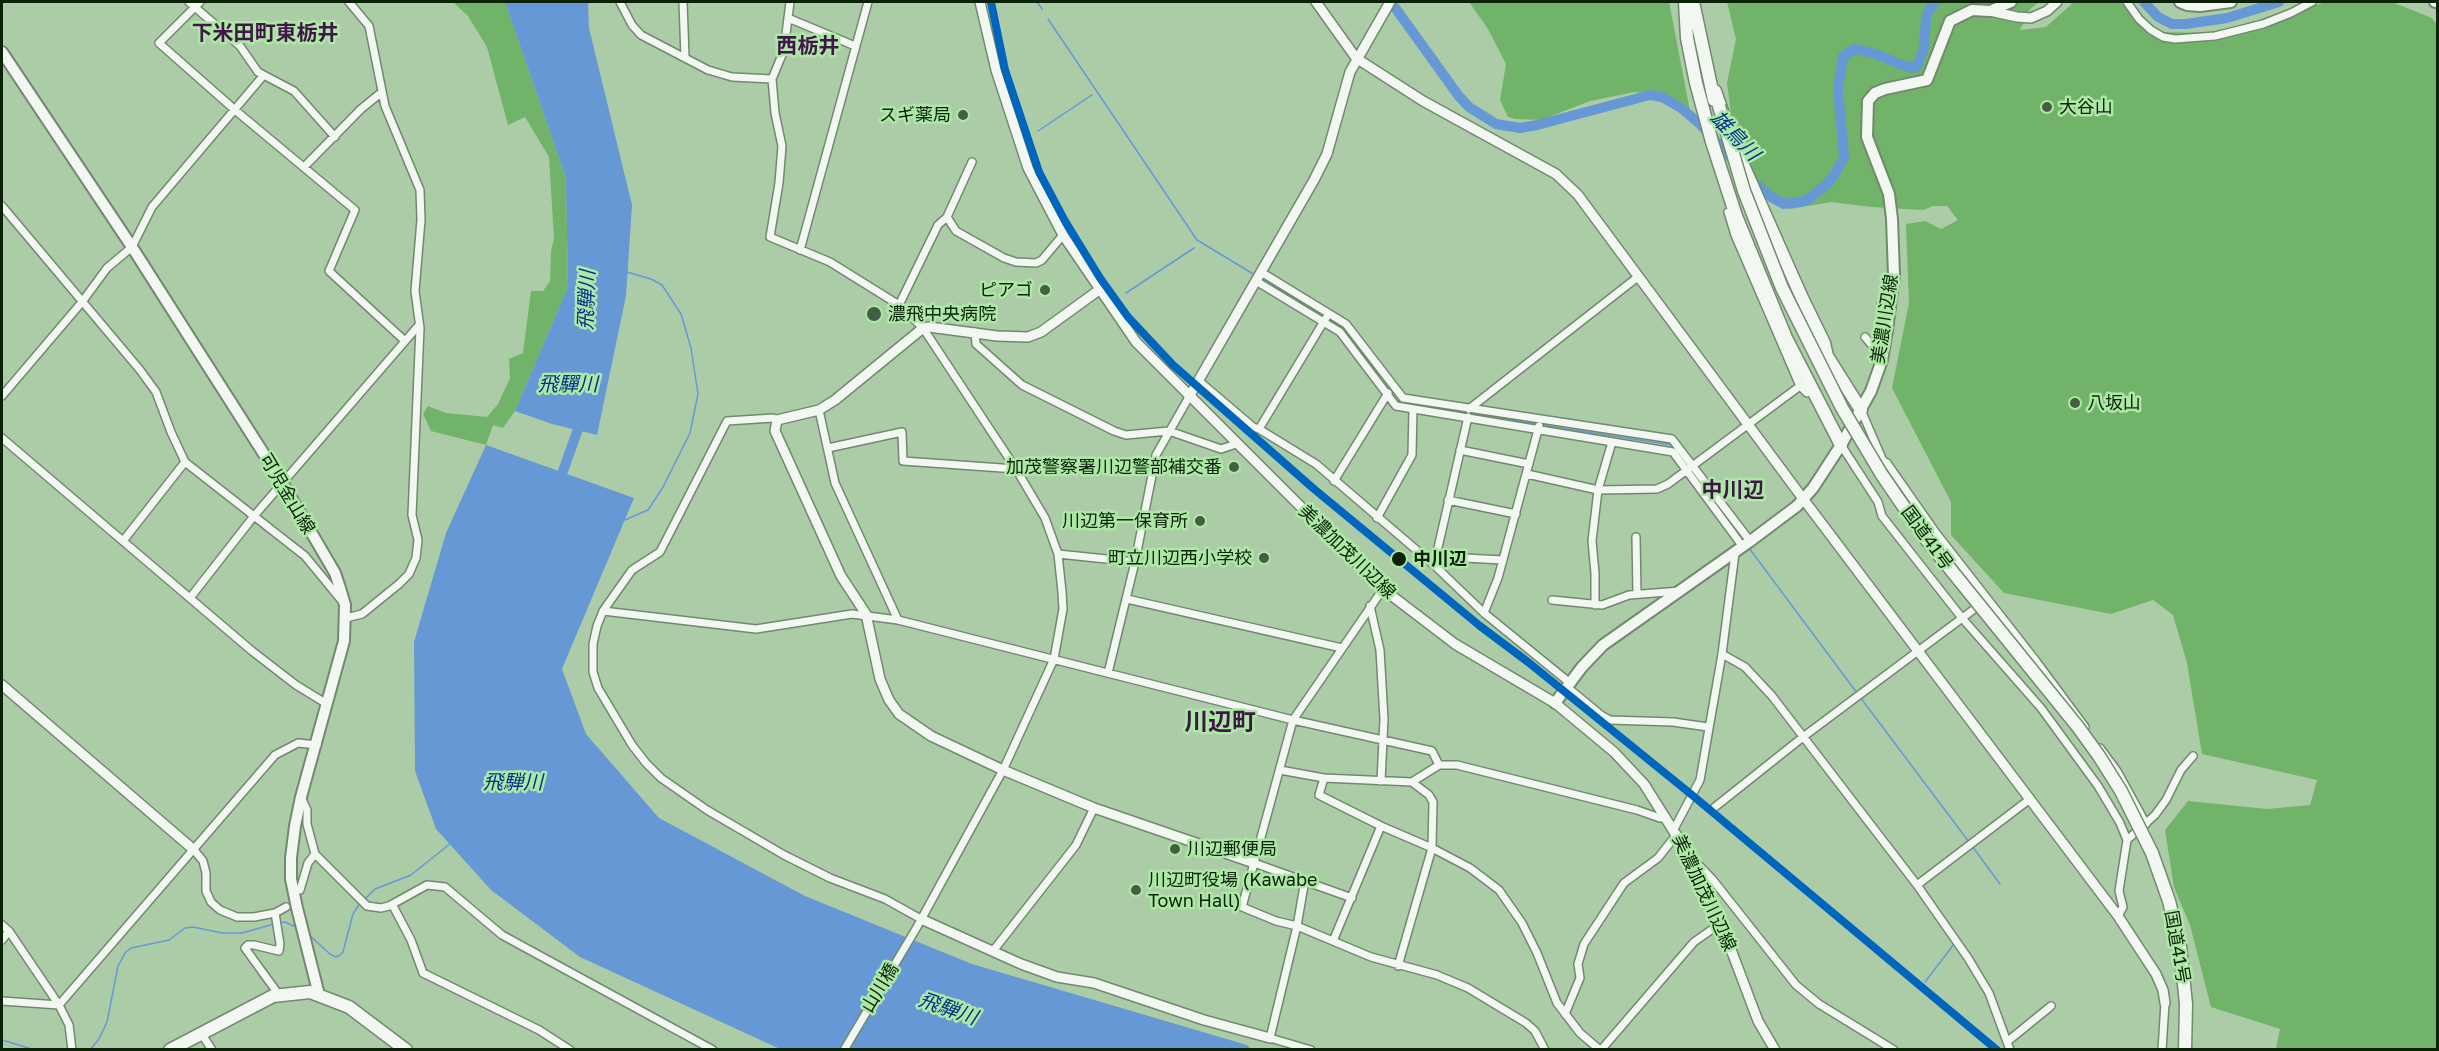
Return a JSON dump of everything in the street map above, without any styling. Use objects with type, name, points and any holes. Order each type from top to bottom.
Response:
[{"type":"highway","points":[[1685,2],[1687,38],[1696,83],[1736,216],[1807,385],[1841,445]]},
{"type":"highway","name":"国道41号","points":[[1695,2],[1718,106]]},
{"type":"highway","name":"国道41号","points":[[1695,2],[1718,106],[1741,192],[1771,272],[1803,342],[1839,410],[1880,477],[1925,542],[2052,698],[2097,760],[2150,853],[2168,912],[2182,977],[2184,1050]]},
{"type":"highway","points":[[1718,106],[1824,343],[1827,356],[1861,410]]},
{"type":"highway","points":[[170,1050],[273,996],[310,992],[349,1007],[406,1050]]},
{"type":"highway","points":[[2178,1050],[2185,1026]]},
{"type":"main road","name":"美濃川辺線","points":[[1555,703],[1582,667],[1603,645],[1744,546],[1804,500],[1841,445],[1871,391],[1882,360],[1891,301],[1893,248],[1889,194],[1867,137],[1868,101],[1875,93],[1885,89],[1927,80],[1950,21],[1972,10],[1990,11],[2011,2]]},
{"type":"main road","points":[[2180,2],[2200,6],[2231,2]]},
{"type":"main road","name":"可児金山線","points":[[2,52],[132,247],[283,484],[334,573],[345,605],[344,641],[301,797],[291,858],[291,879],[319,995]]},
{"type":"street","points":[[189,2],[198,4],[240,46],[258,72],[294,91],[335,137]]},
{"type":"street","points":[[346,618],[362,614],[399,584],[409,574],[416,558],[418,540],[412,515],[419,325],[415,291],[422,220],[420,190],[415,174],[405,158],[382,92],[369,26],[349,2]]},
{"type":"street","points":[[620,2],[632,26],[641,35],[684,57],[718,74],[772,79],[784,50],[790,2]]},
{"type":"street","points":[[683,2],[684,57]]},
{"type":"street","points":[[800,250],[867,2]]},
{"type":"street","name":"美濃加茂川辺線","points":[[980,2],[996,70],[1028,168],[1063,235],[1136,342],[1383,589],[1455,644],[1555,703],[1614,752],[1644,783],[1676,831],[1688,854],[1720,923],[1758,1021],[1775,1050]]},
{"type":"street","points":[[1316,2],[1356,58],[1423,101],[1564,180],[1578,195],[1804,500],[2118,916],[2156,974],[2163,990],[2165,1003],[2162,1050]]},
{"type":"street","points":[[1990,11],[2031,18],[2047,11],[2057,2]]},
{"type":"street","points":[[2127,2],[2139,19],[2151,30],[2163,37],[2175,39],[2215,36],[2263,24],[2290,14],[2312,2]]},
{"type":"street","points":[[198,4],[159,43],[355,210],[329,271],[405,341]]},
{"type":"street","points":[[1108,673],[1127,599],[1156,455],[1314,180],[1327,154],[1350,72],[1388,5]]},
{"type":"street","points":[[788,18],[855,46]]},
{"type":"street","points":[[2,396],[82,302],[107,268],[132,247],[152,207],[263,76]]},
{"type":"street","name":"山川橋","points":[[772,79],[775,113],[782,146],[779,183],[770,233],[774,241],[830,262],[899,305],[923,328],[1016,469],[1045,518],[1058,554],[1063,609],[1054,659],[1003,770],[919,923],[844,1050]]},
{"type":"street","points":[[304,167],[361,109],[382,92]]},
{"type":"street","points":[[899,305],[938,225],[947,218],[972,162]]},
{"type":"street","points":[[2,206],[156,392],[185,462],[305,556],[345,605]]},
{"type":"street","points":[[1527,474],[1598,490],[1657,489],[1668,484],[1748,424],[1807,385],[1735,235],[1728,212]]},
{"type":"street","points":[[947,218],[956,231],[1004,258],[1017,262],[1035,263],[1042,260],[1063,235]]},
{"type":"street","points":[[1434,565],[1469,413],[1639,276]]},
{"type":"street","points":[[1258,277],[1346,324],[1403,398],[1539,429],[1673,452],[1691,467]]},
{"type":"street","points":[[1258,277],[1340,332],[1396,406],[1541,421],[1672,439],[1744,546],[1708,727],[1700,780],[1676,831],[1658,858],[1624,883],[1584,944],[1578,964],[1580,978],[1565,1014]]},
{"type":"street","points":[[1100,290],[1041,332],[1028,337],[923,328],[835,400],[819,410],[777,420],[773,418],[727,421],[660,552],[632,570],[603,611],[597,626],[591,657],[598,688],[633,745],[661,778],[707,810],[784,855],[830,878],[885,899],[919,923],[1057,977],[1094,983],[1204,1020],[1311,1050]]},
{"type":"street","points":[[1865,337],[1875,349],[1878,348],[1882,326],[1881,304],[1884,301],[1891,301]]},
{"type":"street","points":[[1259,429],[1328,313]]},
{"type":"street","points":[[190,598],[254,516],[419,325]]},
{"type":"street","points":[[975,332],[976,344],[1022,385],[1126,435],[1169,431],[1214,448],[1221,449],[1236,444]]},
{"type":"street","points":[[1198,381],[1253,427],[1316,464],[1434,565],[1484,613],[1569,685],[1601,716],[1610,720],[1672,722],[1708,727]]},
{"type":"street","points":[[1334,481],[1387,395],[1395,388]]},
{"type":"street","points":[[1377,518],[1412,455],[1413,409]]},
{"type":"street","points":[[819,410],[835,483],[898,620]]},
{"type":"street","points":[[1861,410],[1883,461],[1936,533],[2062,694],[2117,771],[2146,824]]},
{"type":"street","points":[[777,420],[775,431],[810,510],[841,576],[866,614],[880,679],[898,714],[931,736],[1003,770],[1094,808],[1352,898]]},
{"type":"street","points":[[1484,613],[1503,560],[1541,421]]},
{"type":"street","points":[[828,448],[902,432],[903,461],[1016,469]]},
{"type":"street","points":[[2,438],[276,670],[327,704]]},
{"type":"street","points":[[1595,605],[1592,541],[1598,490],[1612,442]]},
{"type":"street","points":[[1841,445],[1878,502],[1882,516],[1962,618],[2047,716],[2098,786],[2120,823],[2127,840],[2119,891],[2123,907],[2118,916]]},
{"type":"street","points":[[1460,450],[1529,464]]},
{"type":"street","points":[[123,541],[185,462]]},
{"type":"street","points":[[1448,500],[1516,514]]},
{"type":"street","points":[[1636,537],[1637,594]]},
{"type":"street","points":[[1436,552],[1465,558],[1503,560]]},
{"type":"street","points":[[1058,554],[1135,562]]},
{"type":"street","points":[[1383,589],[1293,720],[1242,907],[1398,966],[1437,975],[1468,988],[1526,1023],[1535,1031],[1545,1050]]},
{"type":"street","points":[[1552,600],[1595,605],[1637,594],[1680,591]]},
{"type":"street","points":[[1127,599],[1342,648]]},
{"type":"street","points":[[1715,807],[1803,737],[1988,599]]},
{"type":"street","points":[[1370,606],[1380,650],[1384,719],[1381,781]]},
{"type":"street","points":[[603,611],[756,629],[852,614],[866,614],[898,620],[1293,720],[1432,751],[1439,765]]},
{"type":"street","points":[[1722,654],[1746,667],[1772,696],[1917,885],[1968,957],[1989,993],[2010,1050]]},
{"type":"street","points":[[2,686],[194,850],[203,861],[206,891],[211,902],[220,910],[237,917],[254,917],[275,914],[286,907]]},
{"type":"street","points":[[59,1005],[275,755],[298,743],[317,745]]},
{"type":"street","points":[[2127,840],[2146,824],[2166,800],[2181,770],[2193,756]]},
{"type":"street","points":[[1280,770],[1324,778],[1412,782],[1439,765],[1457,765],[1637,810],[1660,818],[1666,817]]},
{"type":"street","points":[[1324,778],[1319,795],[1470,868],[1499,890],[1522,923],[1557,1002],[1580,1033],[1601,1050],[1694,942],[1720,923]]},
{"type":"street","points":[[1398,966],[1432,848],[1433,802],[1429,795],[1412,782]]},
{"type":"street","points":[[301,797],[307,810],[307,824],[315,854],[367,906],[381,908],[428,885],[445,887],[502,935],[713,1050]]},
{"type":"street","points":[[1917,885],[2030,799]]},
{"type":"street","points":[[993,951],[1076,845],[1094,808]]},
{"type":"street","points":[[1334,941],[1381,826]]},
{"type":"street","points":[[300,890],[308,863],[315,854]]},
{"type":"street","points":[[1688,854],[1713,880],[1796,985],[1819,1004],[1894,1050]]},
{"type":"street","points":[[1270,1038],[1297,926],[1305,880]]},
{"type":"street","points":[[1702,885],[1713,880]]},
{"type":"street","points":[[392,904],[411,940],[423,973],[539,1029],[570,1050]]},
{"type":"street","points":[[275,914],[279,951],[254,945],[248,945],[245,948],[279,994]]},
{"type":"street","points":[[2,925],[59,1005],[69,1025],[72,1050]]},
{"type":"street","points":[[2,940],[9,932]]},
{"type":"street","points":[[2,1001],[59,1005]]},
{"type":"street","points":[[2008,1041],[2051,1006]]},
{"type":"street","points":[[201,1033],[212,1050]]},
{"type":"green space","points":[[453,2],[505,2],[566,178],[568,287],[515,411],[503,428],[493,425],[486,445],[431,431],[423,414],[428,406],[446,413],[487,417],[498,404],[510,378],[509,359],[523,353],[531,291],[543,291],[550,281],[551,251],[554,239],[549,157],[525,117],[508,125],[487,47],[468,16]]},
{"type":"green space","points":[[1469,2],[1669,2],[1690,111],[1661,95],[1635,92],[1590,101],[1541,120],[1508,117],[1500,100],[1506,64],[1488,29]]},
{"type":"green space","points":[[1727,2],[2039,2],[2030,9],[2020,30],[2046,27],[2074,2],[2126,2],[2160,32],[2210,33],[2327,2],[2392,2],[2432,18],[2437,25],[2437,1049],[2276,1049],[2280,1029],[2211,1007],[2190,925],[2174,887],[2165,830],[2188,801],[2267,809],[2310,805],[2317,780],[2202,754],[2187,663],[2173,615],[2153,600],[2111,614],[2004,593],[1951,535],[1951,502],[1892,388],[1909,303],[1906,224],[1925,221],[1941,229],[1958,220],[1947,206],[1933,206],[1923,210],[1831,202],[1790,209],[1774,203],[1756,184],[1733,129],[1727,83],[1736,39]]},
{"type":"water","name":"飛驒川","points":[[505,2],[588,2],[589,28],[632,205],[626,296],[597,435],[552,424],[515,411],[568,287],[566,178]]},
{"type":"water","name":"飛騨川","points":[[486,445],[634,498],[562,669],[586,734],[659,818],[805,896],[972,964],[1247,1045],[1251,1049],[780,1049],[580,957],[491,890],[436,829],[415,771],[414,642],[446,533]]},
{"type":"waterway","points":[[1037,2],[1042,9]]},
{"type":"waterway","name":"雄鳥川","points":[[1391,2],[1458,95],[1469,107],[1496,124],[1520,128],[1537,125],[1650,95],[1662,97],[1681,108],[1700,124],[1736,163]]},
{"type":"waterway","name":"雄鳥川","points":[[1748,177],[1771,197],[1784,204],[1806,201],[1826,185],[1844,157],[1838,89],[1843,56],[1855,49],[1876,54],[1902,65],[1913,68],[1917,66],[1924,48],[1926,18],[1930,8],[1936,2]]},
{"type":"waterway","name":"雄鳥川","points":[[2144,2],[2158,17],[2172,24],[2227,18],[2279,2]]},
{"type":"waterway","points":[[1048,19],[1197,240],[1255,275]]},
{"type":"waterway","points":[[1038,131],[1092,95]]},
{"type":"waterway","points":[[1126,293],[1194,248]]},
{"type":"waterway","points":[[625,520],[648,510],[663,487],[690,433],[698,394],[691,348],[681,314],[662,285],[627,272]]},
{"type":"waterway","points":[[1262,279],[1324,317]]},
{"type":"waterway","points":[[1328,320],[1342,328],[1381,381]]},
{"type":"waterway","points":[[1396,401],[1537,424]]},
{"type":"waterway","name":"飛騨川","points":[[558,485],[582,418]]},
{"type":"waterway","points":[[1541,425],[1672,445],[1689,467]]},
{"type":"waterway","points":[[1691,471],[1742,539]]},
{"type":"waterway","points":[[1749,548],[1857,693]]},
{"type":"waterway","points":[[1860,697],[1969,842]]},
{"type":"waterway","points":[[364,900],[375,889],[411,875],[451,843]]},
{"type":"waterway","points":[[1972,846],[2000,884]]},
{"type":"waterway","points":[[308,934],[330,954],[336,957],[340,955],[343,952],[353,914],[360,903]]},
{"type":"waterway","points":[[279,923],[285,922],[296,927]]},
{"type":"waterway","points":[[90,1050],[99,1039],[107,1022],[118,966],[125,953],[131,948],[169,940],[185,928],[242,933],[274,924]]},
{"type":"waterway","points":[[1925,982],[1954,944]]},
{"type":"waterway","points":[[2,1040],[35,1050]]},
{"type":"transit line","points":[[991,2],[1005,70],[1039,172],[1065,221],[1100,278],[1128,317],[1173,365],[1314,489],[1480,626],[1692,795],[1997,1050]]},
{"type":"place","name":"大谷山","points":[[2047,107]]},
{"type":"place","name":"スギ薬局","points":[[963,115]]},
{"type":"place","name":"ピアゴ","points":[[1045,290]]},
{"type":"place","name":"濃飛中央病院","points":[[874,314]]},
{"type":"place","name":"八坂山","points":[[2075,403]]},
{"type":"place","name":"加茂警察署川辺警部補交番","points":[[1234,467]]},
{"type":"place","name":"川辺第一保育所","points":[[1200,521]]},
{"type":"place","name":"町立川辺西小学校","points":[[1264,558]]},
{"type":"place","name":"中川辺","points":[[1399,559]]},
{"type":"place","name":"川辺郵便局","points":[[1175,849]]},
{"type":"place","name":"川辺町役場 (Kawabe Town Hall)","points":[[1136,890]]},
{"type":"district","name":"下米田町東栃井","points":[[265,33]]},
{"type":"district","name":"西栃井","points":[[808,46]]},
{"type":"district","name":"中川辺","points":[[1733,490]]},
{"type":"district","name":"川辺町","points":[[1220,722]]}]
